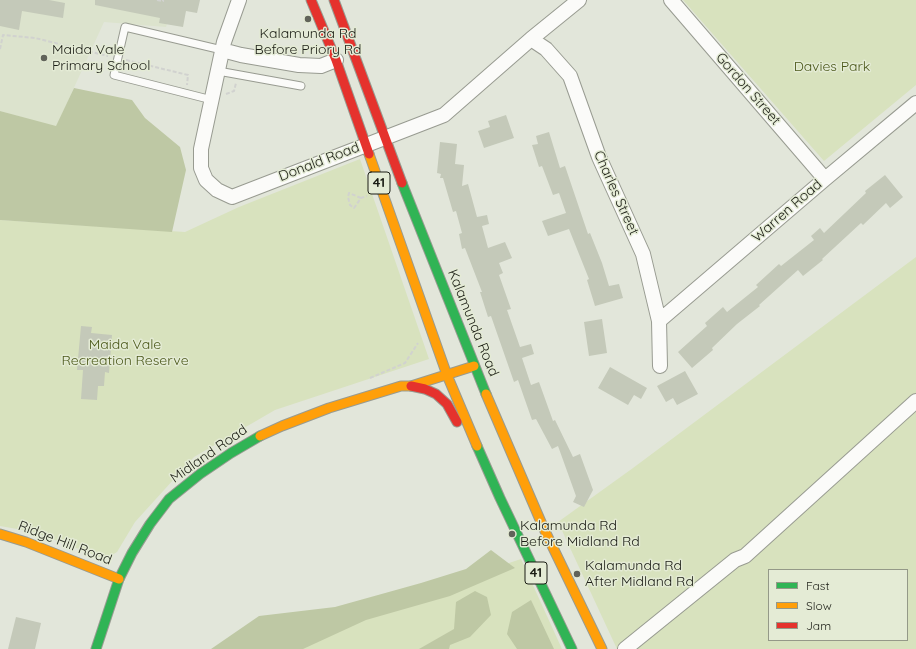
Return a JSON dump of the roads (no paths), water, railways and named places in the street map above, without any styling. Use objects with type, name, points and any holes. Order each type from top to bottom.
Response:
[{"type":"main road","name":"41","points":[[311,0],[336,60],[446,371],[500,498],[572,649]]},
{"type":"main road","name":"Kalamunda Road","points":[[334,0],[464,359],[474,366],[544,529],[602,649]]},
{"type":"main road","name":"Midland Road","points":[[96,649],[119,579],[132,553],[146,530],[169,500],[200,474],[256,438],[282,426],[329,408],[401,386],[411,386],[446,371],[464,359]]},
{"type":"main road","name":"Midland Road","points":[[401,386],[410,379],[474,366]]},
{"type":"main road","points":[[411,386],[425,389],[436,394],[447,404],[500,498]]},
{"type":"main road","name":"Ridge Hill Road","points":[[0,534],[26,542],[119,579]]},
{"type":"street","name":"Donald Road","points":[[239,0],[224,42],[201,149],[201,168],[206,180],[217,190],[232,196],[444,115],[531,39],[579,0]]},
{"type":"street","name":"Gordon Street","points":[[671,0],[825,179]]},
{"type":"street","name":"Charles Street","points":[[531,39],[546,49],[570,76],[599,157],[643,254],[659,321],[660,366]]},
{"type":"street","points":[[222,50],[241,55],[299,65],[321,66],[336,60]]},
{"type":"street","name":"Warren Road","points":[[659,321],[916,103]]},
{"type":"street","points":[[625,649],[735,560],[745,556],[916,401]]},
{"type":"lane","points":[[213,96],[114,75],[125,27],[222,50]]},
{"type":"lane","points":[[218,71],[301,86]]},
{"type":"place","name":"Kalamunda Rd Before Priory Rd","points":[[308,19]]},
{"type":"place","name":"Maida Vale Primary School","points":[[44,58]]},
{"type":"place","name":"Kalamunda Rd Before Midland Rd","points":[[512,534]]},
{"type":"place","name":"Kalamunda Rd After Midland Rd","points":[[577,574]]},
{"type":"park label","name":"Davies Park","points":[[832,67]]},
{"type":"park label","name":"Maida Vale Recreation Reserve","points":[[125,354]]}]
